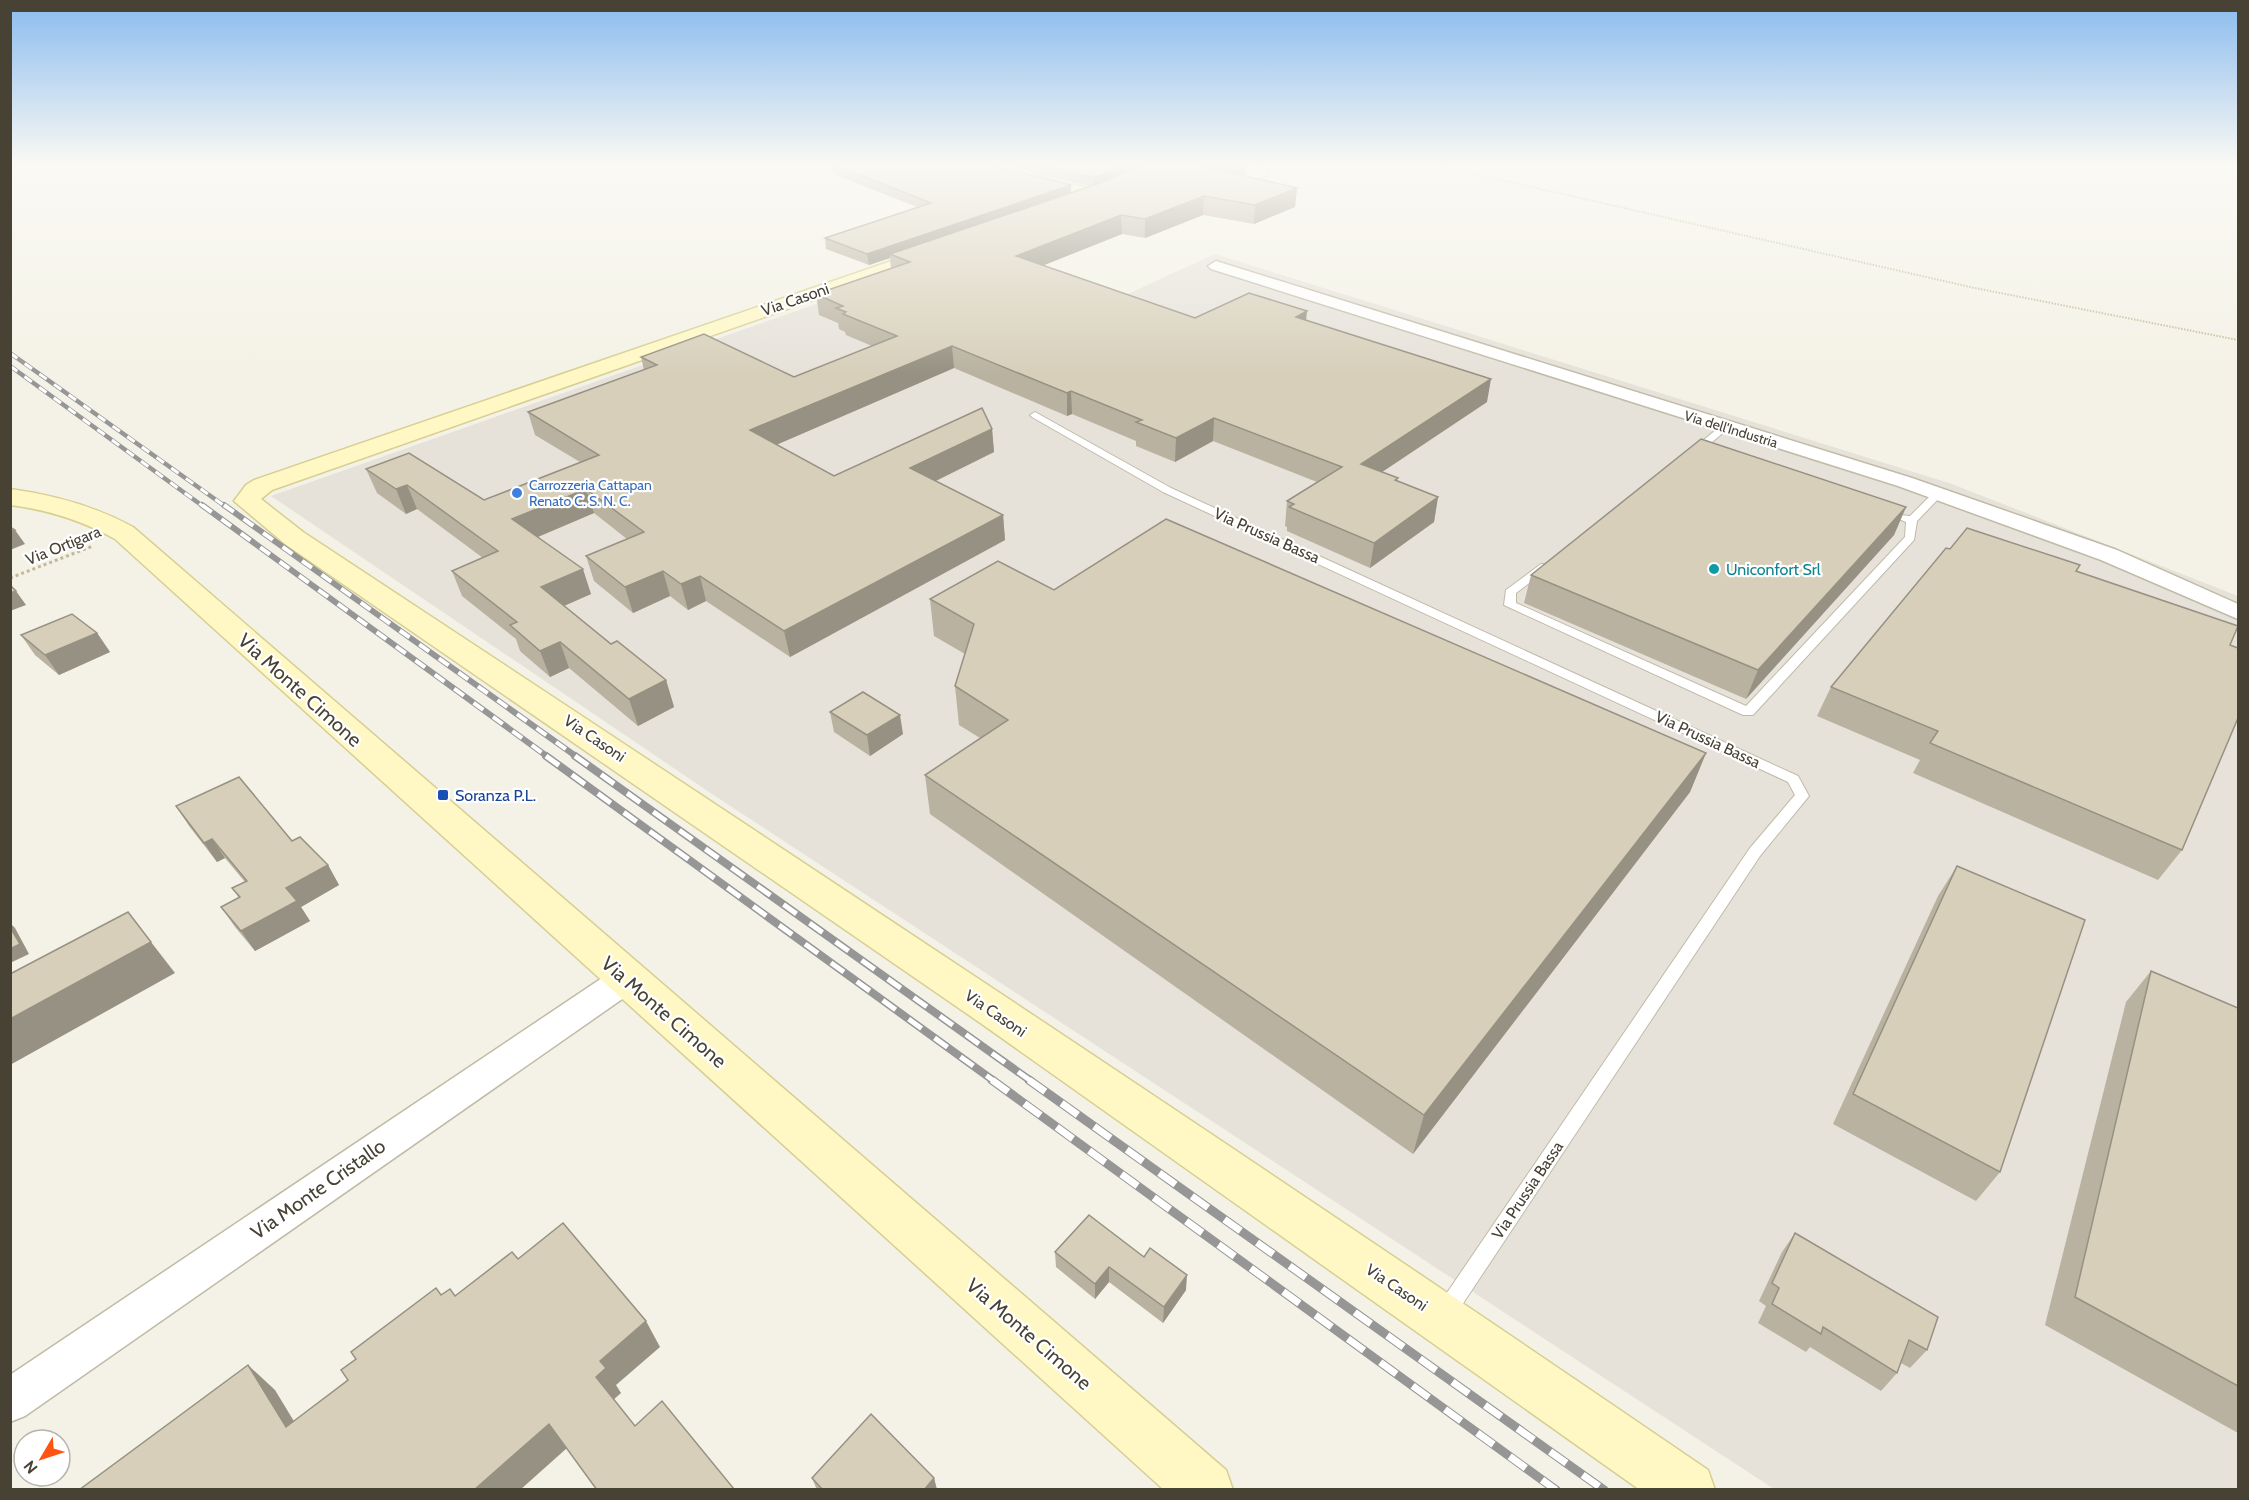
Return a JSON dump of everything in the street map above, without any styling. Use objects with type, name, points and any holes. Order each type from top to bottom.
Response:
[{"type":"street","name":"Via Casoni","points":[[953,245],[263,485],[255,490],[247,501],[294,538],[645,772],[1442,1317],[1688,1490]]},
{"type":"street","name":"Via dell'Industria","points":[[1216,266],[1938,494],[2109,555],[2238,612]]},
{"type":"street","name":"Via Monte Cimone","points":[[10,497],[56,502],[94,515],[124,533],[1206,1490]]},
{"type":"street","name":"Via Monte Cristallo","points":[[10,1401],[626,979]]},
{"type":"lane","name":"Via Prussia Bassa","points":[[1035,415],[1167,489],[1793,779],[1802,796],[1755,852],[1442,1317]]},
{"type":"lane","points":[[1684,457],[1703,451],[1725,427]]},
{"type":"lane","points":[[1556,558],[1510,592],[1510,604],[1748,712],[1910,538],[1912,520],[1938,494]]},
{"type":"lane","points":[[1889,512],[1912,520]]},
{"type":"path","points":[[1738,234],[1971,287],[2238,340]]},
{"type":"path","name":"Via Ortigara","points":[[10,578],[124,533]]},
{"type":"shaded area","points":[[975,248],[1123,296],[1215,254],[1952,484],[2238,596],[2238,1489],[1774,1489],[718,798],[271,496]]},
{"type":"building","points":[[837,234],[926,234],[867,254],[825,238]]},
{"type":"building","points":[[949,234],[1072,234],[1016,256],[1195,318],[1249,293],[1307,311],[1296,317],[1491,379],[1361,464],[1438,497],[1374,543],[1289,507],[1294,504],[1287,501],[1342,467],[1214,418],[1176,438],[1136,422],[1142,420],[1071,391],[1067,393],[952,346],[750,430],[834,476],[982,408],[992,429],[910,468],[1003,515],[784,631],[700,576],[681,584],[663,571],[625,587],[586,556],[644,532],[586,489],[512,519],[583,569],[541,587],[611,644],[617,641],[666,680],[629,699],[560,642],[540,651],[510,625],[517,622],[452,571],[498,551],[407,485],[396,489],[366,469],[409,453],[484,500],[599,455],[528,412],[657,365],[641,357],[704,334],[794,377],[897,336],[843,314],[846,312],[836,308],[843,306],[816,294],[910,262],[890,254]]},
{"type":"building","name":"Uniconfort Srl","points":[[1701,439],[1906,507],[1758,670],[1531,575]]},
{"type":"building","points":[[1166,519],[1706,753],[1424,1115],[925,775],[1008,720],[955,686],[974,624],[930,599],[998,561],[1054,590]]},
{"type":"building","points":[[1967,528],[2080,565],[2076,571],[2238,626],[2230,645],[2238,648],[2238,718],[2182,850],[1930,743],[1938,731],[1831,687],[1946,548],[1950,549]]},
{"type":"building","points":[[10,585],[16,591],[10,593]]},
{"type":"building","points":[[72,614],[97,633],[45,655],[21,635]]},
{"type":"building","points":[[863,692],[900,715],[867,735],[830,712]]},
{"type":"building","points":[[239,777],[292,841],[300,837],[328,865],[286,888],[297,901],[241,931],[221,907],[240,897],[232,888],[247,881],[212,839],[204,843],[176,806]]},
{"type":"building","points":[[1957,866],[2085,920],[2000,1172],[1853,1094]]},
{"type":"building","points":[[128,912],[151,942],[10,1019],[10,974]]},
{"type":"building","points":[[10,927],[20,944],[10,949]]},
{"type":"building","points":[[2151,971],[2238,1008],[2238,1386],[2075,1297]]},
{"type":"building","points":[[1089,1215],[1144,1257],[1150,1248],[1187,1275],[1164,1307],[1109,1267],[1095,1284],[1055,1252]]},
{"type":"building","points":[[563,1223],[646,1321],[600,1361],[606,1368],[596,1377],[635,1426],[662,1401],[734,1490],[597,1490],[549,1424],[474,1490],[79,1490],[248,1365],[286,1427],[348,1380],[341,1370],[356,1359],[351,1352],[436,1288],[441,1295],[450,1289],[455,1296],[512,1252],[518,1259]]},
{"type":"building","points":[[1795,1233],[1938,1317],[1927,1350],[1909,1340],[1897,1373],[1823,1327],[1821,1334],[1772,1304],[1779,1288],[1772,1283]]},
{"type":"building","points":[[871,1414],[934,1478],[924,1490],[823,1490],[812,1478]]},
{"type":"railway","points":[[10,353],[226,507]]},
{"type":"railway","points":[[10,366],[204,507]]},
{"type":"railway","points":[[202,505],[548,757]]},
{"type":"railway","points":[[224,505],[577,757]]},
{"type":"railway","points":[[546,756],[994,1081]]},
{"type":"railway","points":[[575,756],[1031,1081]]},
{"type":"railway","points":[[992,1080],[1556,1490]]},
{"type":"railway","points":[[1029,1080],[1604,1490]]},
{"type":"place","name":"Carrozzeria Cattapan Renato C. S. N. C.","points":[[517,493]]},
{"type":"place","name":"Uniconfort Srl","points":[[1714,569]]},
{"type":"place","name":"Soranza P.L.","points":[[443,795]]}]
